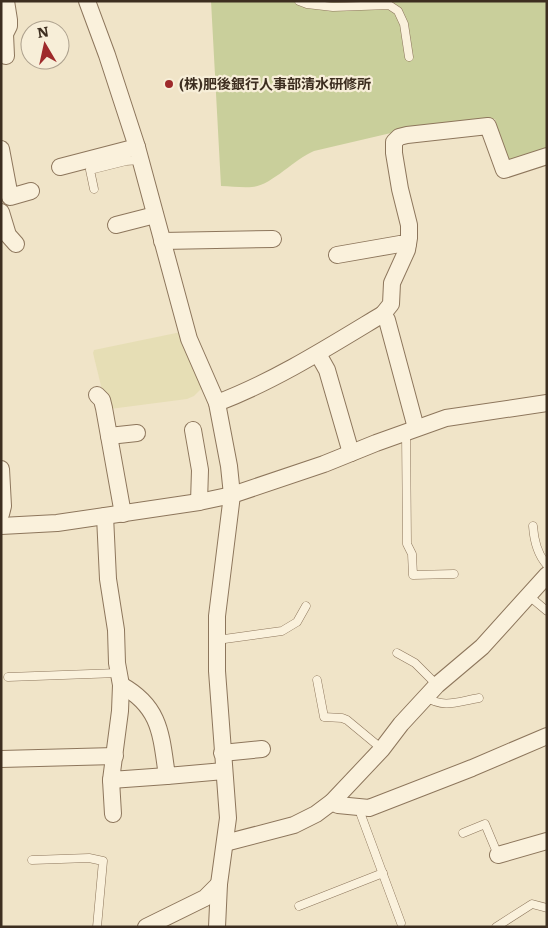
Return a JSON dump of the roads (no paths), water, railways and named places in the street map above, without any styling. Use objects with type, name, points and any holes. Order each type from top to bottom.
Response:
[{"type":"street","points":[[6,1],[9,20],[9,26],[5,34],[6,56]]},
{"type":"street","points":[[87,1],[108,55],[139,153],[189,339],[217,403],[229,466],[232,495],[217,616],[217,671],[228,818],[219,884],[217,927]]},
{"type":"street","points":[[217,403],[318,354],[382,314],[391,304],[392,283],[408,244],[409,225],[394,153],[394,142],[399,138],[407,135],[488,126],[504,170],[547,156]]},
{"type":"street","points":[[1,149],[5,198],[31,191]]},
{"type":"street","points":[[60,167],[139,153]]},
{"type":"street","points":[[1,212],[8,235],[16,244]]},
{"type":"street","points":[[116,226],[155,215]]},
{"type":"street","points":[[162,241],[273,239]]},
{"type":"street","points":[[337,255],[408,244]]},
{"type":"street","points":[[382,314],[386,320],[411,430]]},
{"type":"street","points":[[318,354],[327,370],[351,453]]},
{"type":"street","points":[[97,395],[102,400],[104,408],[123,514]]},
{"type":"street","points":[[1,526],[57,523],[199,502],[232,495],[324,464],[446,418],[547,403]]},
{"type":"street","points":[[193,430],[200,470],[199,502]]},
{"type":"street","points":[[109,436],[138,433]]},
{"type":"street","points":[[1,470],[2,509]]},
{"type":"street","points":[[105,516],[108,579],[116,630],[120,711],[111,780],[113,814]]},
{"type":"street","points":[[225,843],[294,825],[316,814],[332,802],[437,685],[482,647],[547,574]]},
{"type":"street","points":[[119,679],[148,707],[157,722],[167,776]]},
{"type":"street","points":[[332,802],[338,805],[369,808],[472,768],[547,736]]},
{"type":"street","points":[[222,753],[262,749]]},
{"type":"street","points":[[1,759],[114,756]]},
{"type":"street","points":[[111,780],[224,771]]},
{"type":"street","points":[[498,855],[547,841]]},
{"type":"street","points":[[146,927],[205,898],[219,884]]},
{"type":"lane","points":[[299,1],[307,4],[333,6],[389,5],[398,11],[404,24],[409,57]]},
{"type":"lane","points":[[94,189],[90,170],[126,161],[139,153]]},
{"type":"lane","points":[[411,430],[407,544],[412,554],[414,575],[454,574]]},
{"type":"lane","points":[[533,526],[536,548],[540,557],[547,565]]},
{"type":"lane","points":[[529,596],[547,611]]},
{"type":"lane","points":[[217,640],[282,631],[297,622],[306,606]]},
{"type":"lane","points":[[396,653],[415,663],[437,685]]},
{"type":"lane","points":[[8,677],[119,679]]},
{"type":"lane","points":[[317,680],[324,718],[342,718],[347,720],[382,748]]},
{"type":"lane","points":[[426,697],[434,703],[442,705],[480,698]]},
{"type":"lane","points":[[361,808],[361,815],[401,923]]},
{"type":"lane","points":[[463,832],[485,824],[498,855]]},
{"type":"lane","points":[[32,860],[89,858],[103,861],[97,927]]},
{"type":"lane","points":[[299,906],[383,873]]},
{"type":"lane","points":[[496,927],[532,904],[547,908]]},
{"type":"place","name":"(株)肥後銀行人事部清水研修所","points":[[169,84]]}]
